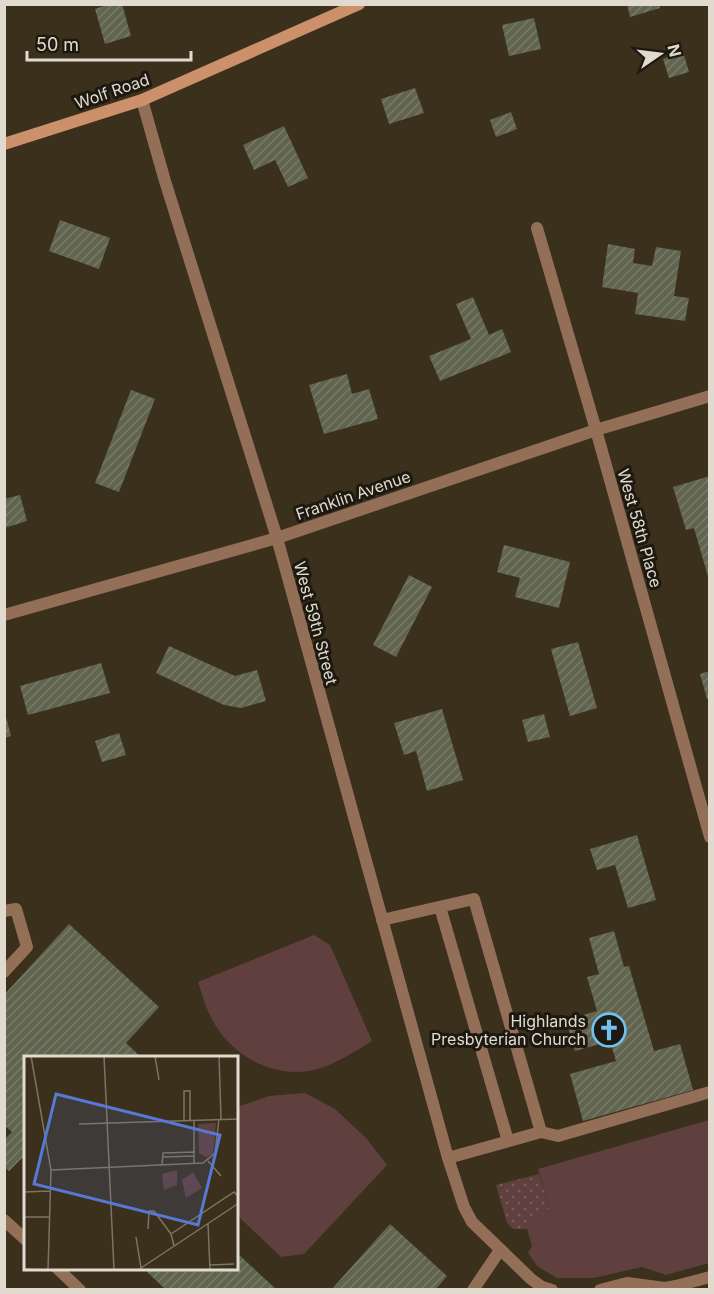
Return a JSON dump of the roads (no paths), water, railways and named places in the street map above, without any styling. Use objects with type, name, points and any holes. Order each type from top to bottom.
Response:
[{"type":"main road","name":"Wolf Road","points":[[4,144],[142,100],[359,4]]},
{"type":"street","name":"West 59th Street","points":[[142,100],[168,192],[277,538],[448,1158],[464,1207],[472,1222],[531,1280],[552,1290]]},
{"type":"street","name":"West 58th Place","points":[[537,228],[710,837]]},
{"type":"street","name":"Franklin Avenue","points":[[4,615],[277,538],[596,430],[710,396]]},
{"type":"street","points":[[382,920],[474,899],[541,1132]]},
{"type":"street","points":[[440,907],[508,1141]]},
{"type":"street","points":[[4,911],[16,909],[27,947],[4,972]]},
{"type":"street","points":[[448,1158],[541,1132],[558,1136],[710,1092]]},
{"type":"street","points":[[4,1220],[24,1238]]},
{"type":"street","points":[[473,1290],[500,1250]]},
{"type":"street","points":[[58,1270],[80,1290]]},
{"type":"street","points":[[600,1290],[627,1283],[664,1288],[676,1287],[710,1277]]},
{"type":"place","name":"Highlands Presbyterian Church","points":[[609,1030]]}]
